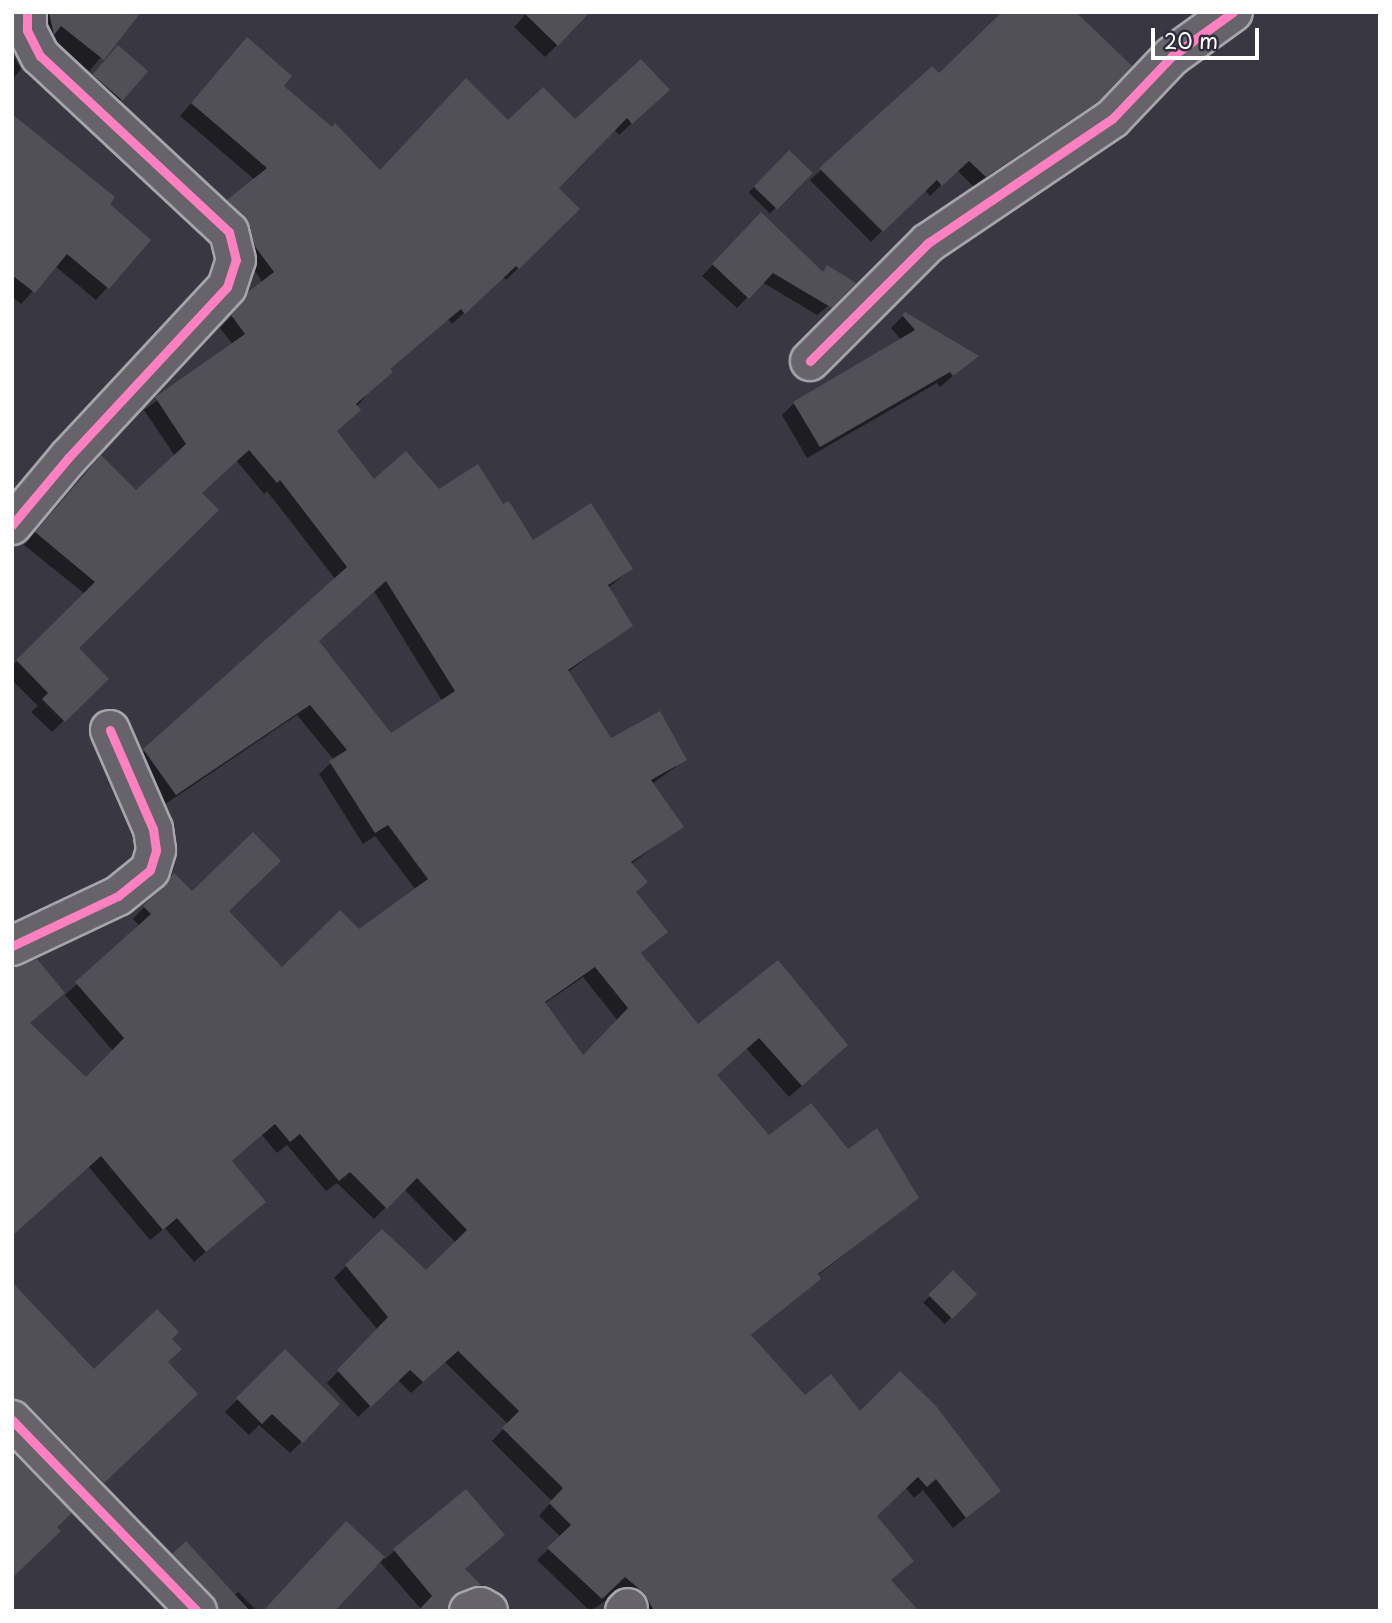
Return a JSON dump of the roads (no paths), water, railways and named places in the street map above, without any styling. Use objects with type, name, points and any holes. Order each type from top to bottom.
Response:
[{"type":"street","points":[[12,525],[68,458],[227,287],[236,260],[229,232],[40,56],[27,30],[27,12]]},
{"type":"street","points":[[810,361],[928,243],[1118,114],[1172,56],[1233,12]]},
{"type":"street","points":[[12,946],[118,896],[150,870],[156,850],[153,829],[110,730]]},
{"type":"street","points":[[12,1420],[197,1611]]},
{"type":"street","points":[[469,1611],[480,1607],[488,1611]]}]
